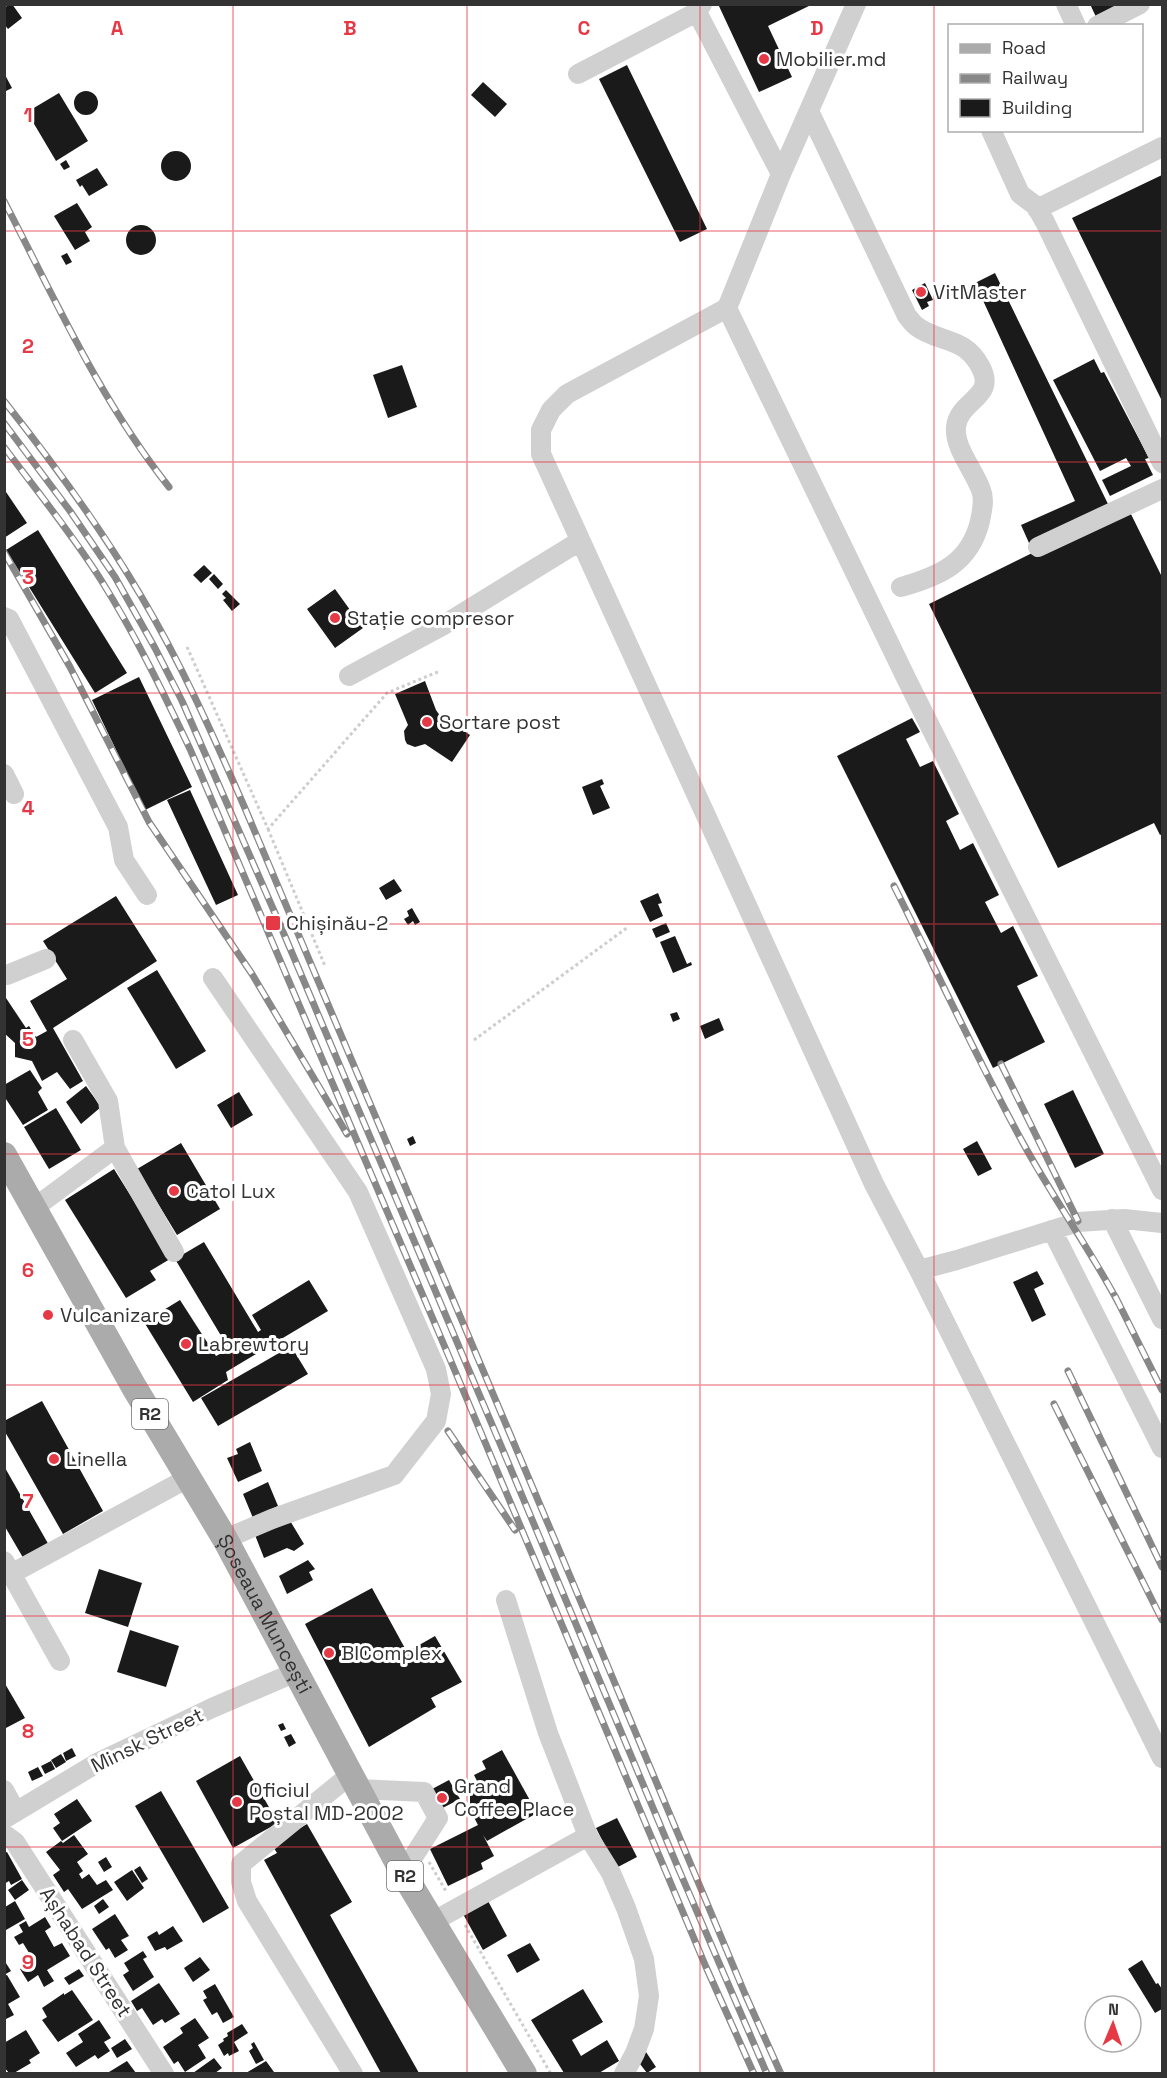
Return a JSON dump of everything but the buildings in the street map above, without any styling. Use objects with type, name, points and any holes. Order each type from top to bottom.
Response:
[{"type":"main road","name":"Șoseaua Muncești","points":[[4,1155],[134,1387],[225,1539],[403,1873],[524,2073]]},
{"type":"street","points":[[856,4],[781,174],[727,308],[567,394],[550,410],[541,430],[541,454],[874,1184],[1162,1758]]},
{"type":"street","points":[[1066,4],[1075,24]]},
{"type":"street","points":[[1101,24],[1140,4]]},
{"type":"street","points":[[578,74],[700,8],[781,174]]},
{"type":"street","points":[[809,111],[907,316],[916,327],[963,346],[975,357],[986,380],[984,391],[961,412],[956,425],[956,437],[984,499],[977,531],[963,557],[921,581],[901,587]]},
{"type":"street","points":[[992,132],[1020,194],[1037,209],[1162,463]]},
{"type":"street","points":[[1037,209],[1162,147]]},
{"type":"street","points":[[727,308],[912,691],[1162,1190]]},
{"type":"street","points":[[1038,547],[1162,489]]},
{"type":"street","points":[[349,676],[442,626],[580,541]]},
{"type":"street","points":[[4,616],[9,620],[118,827],[124,860],[147,895]]},
{"type":"street","points":[[4,774],[14,794]]},
{"type":"street","points":[[4,974],[7,975],[46,959]]},
{"type":"street","points":[[213,978],[358,1191],[436,1369],[441,1394],[436,1421],[394,1475],[272,1519],[225,1539]]},
{"type":"street","points":[[73,1040],[108,1101],[115,1148],[174,1252]]},
{"type":"street","points":[[34,1208],[115,1148]]},
{"type":"street","points":[[919,1270],[1078,1222],[1112,1219],[1162,1223]]},
{"type":"street","points":[[1112,1219],[1162,1319]]},
{"type":"street","points":[[1052,1230],[1162,1449]]},
{"type":"street","points":[[60,1661],[8,1568],[188,1478]]},
{"type":"street","points":[[506,1600],[548,1733],[588,1836],[611,1873],[644,1959],[649,1996],[645,2029],[624,2073]]},
{"type":"street","name":"Minsk Street","points":[[10,1815],[97,1763],[212,1708],[296,1672]]},
{"type":"street","points":[[353,2073],[247,1901],[241,1882],[242,1864],[354,1782],[424,1792],[438,1818],[403,1873]]},
{"type":"street","points":[[4,1790],[10,1815]]},
{"type":"street","name":"Așhabad Street","points":[[4,1834],[15,1842],[164,2073]]},
{"type":"street","points":[[432,1923],[588,1836]]},
{"type":"path","points":[[187,646],[268,829],[325,966]]},
{"type":"path","points":[[268,829],[387,693],[440,671]]},
{"type":"path","points":[[474,1040],[628,927]]},
{"type":"path","points":[[420,1846],[551,2073]]},
{"type":"railway","points":[[4,201],[60,312],[100,384],[144,454],[169,487]]},
{"type":"railway","points":[[4,401],[41,448],[126,571],[170,647],[208,726],[244,806],[745,1994],[781,2074]]},
{"type":"railway","points":[[4,423],[70,511],[115,577],[182,701],[278,920],[767,2074]]},
{"type":"railway","points":[[4,447],[101,580],[137,642],[190,749],[706,1967],[754,2074]]},
{"type":"railway","points":[[4,552],[70,667],[149,822],[252,974],[347,1134]]},
{"type":"railway","points":[[894,886],[1023,1143],[1119,1304]]},
{"type":"railway","points":[[1001,1064],[1078,1221]]},
{"type":"railway","points":[[1115,1296],[1162,1390]]},
{"type":"railway","points":[[1068,1371],[1162,1567]]},
{"type":"railway","points":[[1054,1404],[1162,1620]]},
{"type":"railway","points":[[448,1431],[515,1530]]},
{"type":"place","name":"Mobilier.md","points":[[764,59]]},
{"type":"place","name":"VitMaster","points":[[921,292]]},
{"type":"place","name":"Stație compresor","points":[[335,618]]},
{"type":"place","name":"Sortare post","points":[[427,722]]},
{"type":"place","name":"Chișinău-2","points":[[273,923]]},
{"type":"place","name":"Catol Lux","points":[[174,1191]]},
{"type":"place","name":"Vulcanizare","points":[[48,1315]]},
{"type":"place","name":"Labrewtory","points":[[186,1344]]},
{"type":"place","name":"Linella","points":[[54,1459]]},
{"type":"place","name":"BIComplex","points":[[329,1653]]},
{"type":"place","name":"Grand Coffee Place","points":[[442,1798]]},
{"type":"place","name":"Oficiul Poștal MD-2002","points":[[237,1802]]}]
